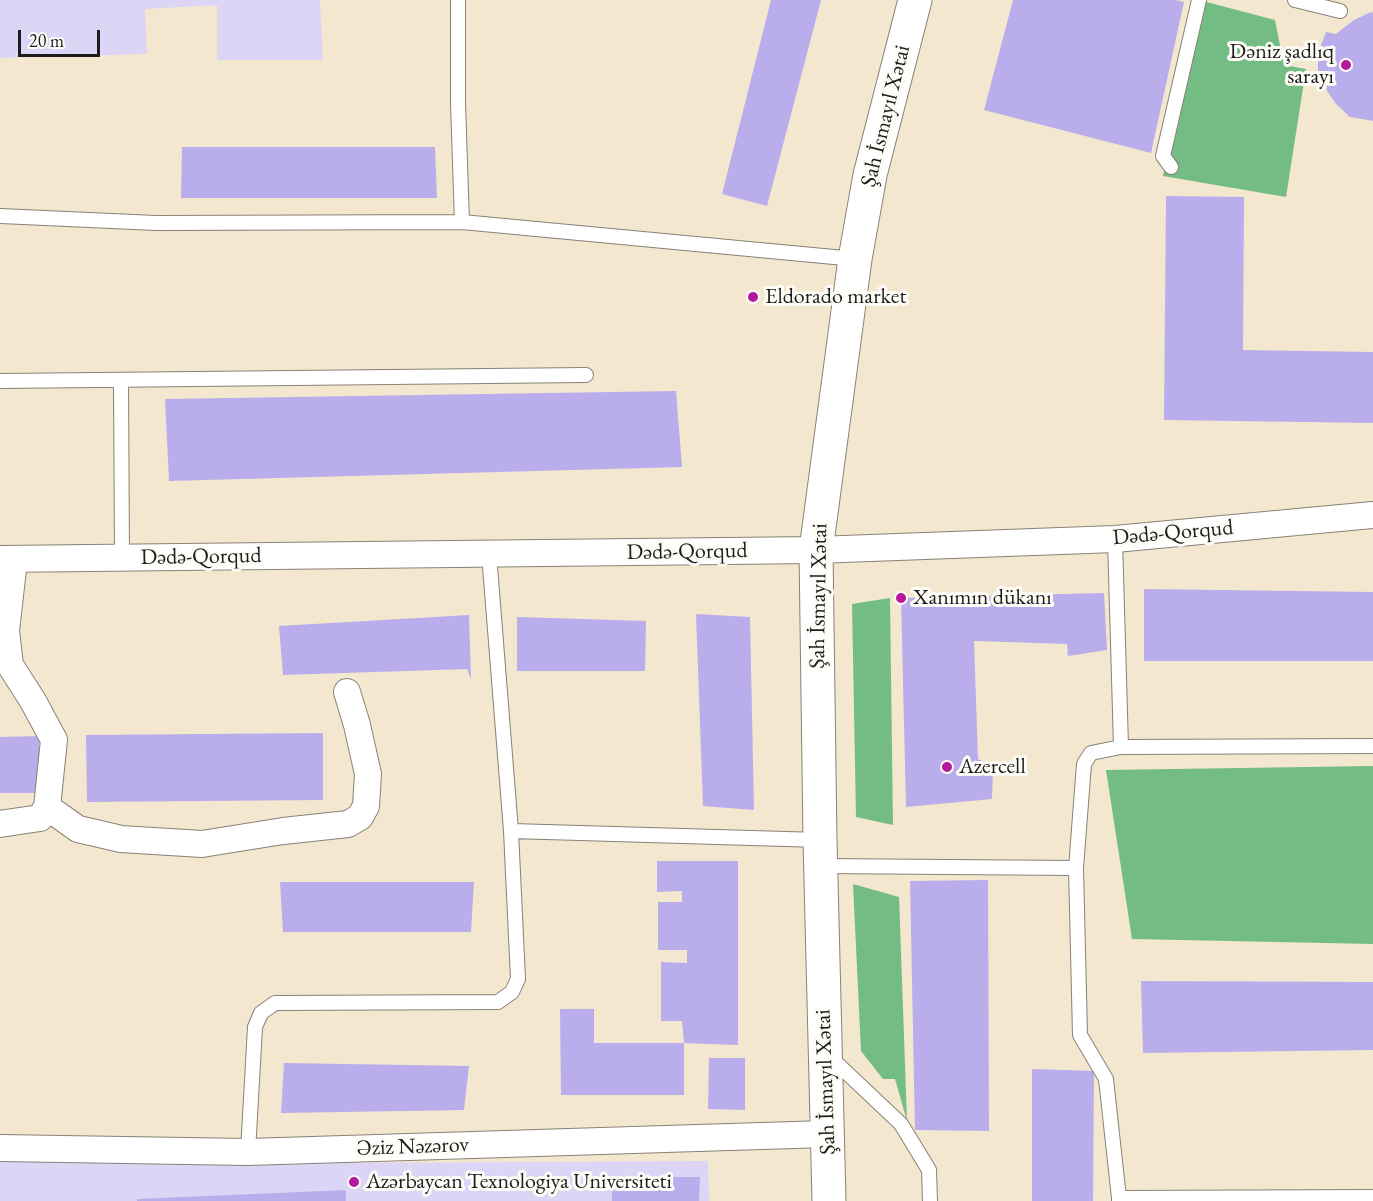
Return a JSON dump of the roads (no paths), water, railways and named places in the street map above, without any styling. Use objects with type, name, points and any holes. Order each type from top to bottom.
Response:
[{"type":"main road","name":"Şah İsmayıl Xətai","points":[[830,1201],[826,1134],[816,550],[855,259],[870,175],[915,0]]},
{"type":"street","name":"Dədə-Qorqud","points":[[5,561],[816,550],[1115,539],[1373,515]]},
{"type":"street","points":[[0,824],[40,818],[47,807],[54,740],[10,665],[6,631],[5,561]]},
{"type":"street","points":[[47,807],[78,829],[121,839],[202,844],[283,831],[348,824],[360,817],[366,806],[368,774],[347,692]]},
{"type":"street","name":"Əziz Nəzərov","points":[[0,1148],[248,1152],[826,1134]]},
{"type":"lane","points":[[458,0],[458,103],[462,222]]},
{"type":"lane","points":[[1171,167],[1163,156],[1199,0]]},
{"type":"lane","points":[[1295,0],[1340,11]]},
{"type":"lane","points":[[0,216],[156,222],[462,222],[855,259]]},
{"type":"lane","points":[[0,381],[586,375]]},
{"type":"lane","points":[[121,381],[122,558]]},
{"type":"lane","points":[[1115,539],[1121,747]]},
{"type":"lane","points":[[248,1152],[255,1027],[261,1013],[274,1003],[498,1002],[512,992],[518,978],[511,831],[489,554]]},
{"type":"lane","points":[[1373,746],[1121,747],[1091,753],[1084,764],[1076,868],[1080,1035],[1106,1079],[1119,1199],[1373,1197]]},
{"type":"lane","points":[[511,831],[1076,868]]},
{"type":"lane","points":[[825,1051],[901,1124],[929,1170],[930,1201]]},
{"type":"place","name":"Dəniz şadlıq sarayı","points":[[1346,65]]},
{"type":"place","name":"Eldorado market","points":[[753,297]]},
{"type":"place","name":"Xanımın dükanı","points":[[901,598]]},
{"type":"place","name":"Azercell","points":[[947,767]]},
{"type":"place","name":"Azərbaycan Texnologiya Universiteti","points":[[354,1182]]}]
